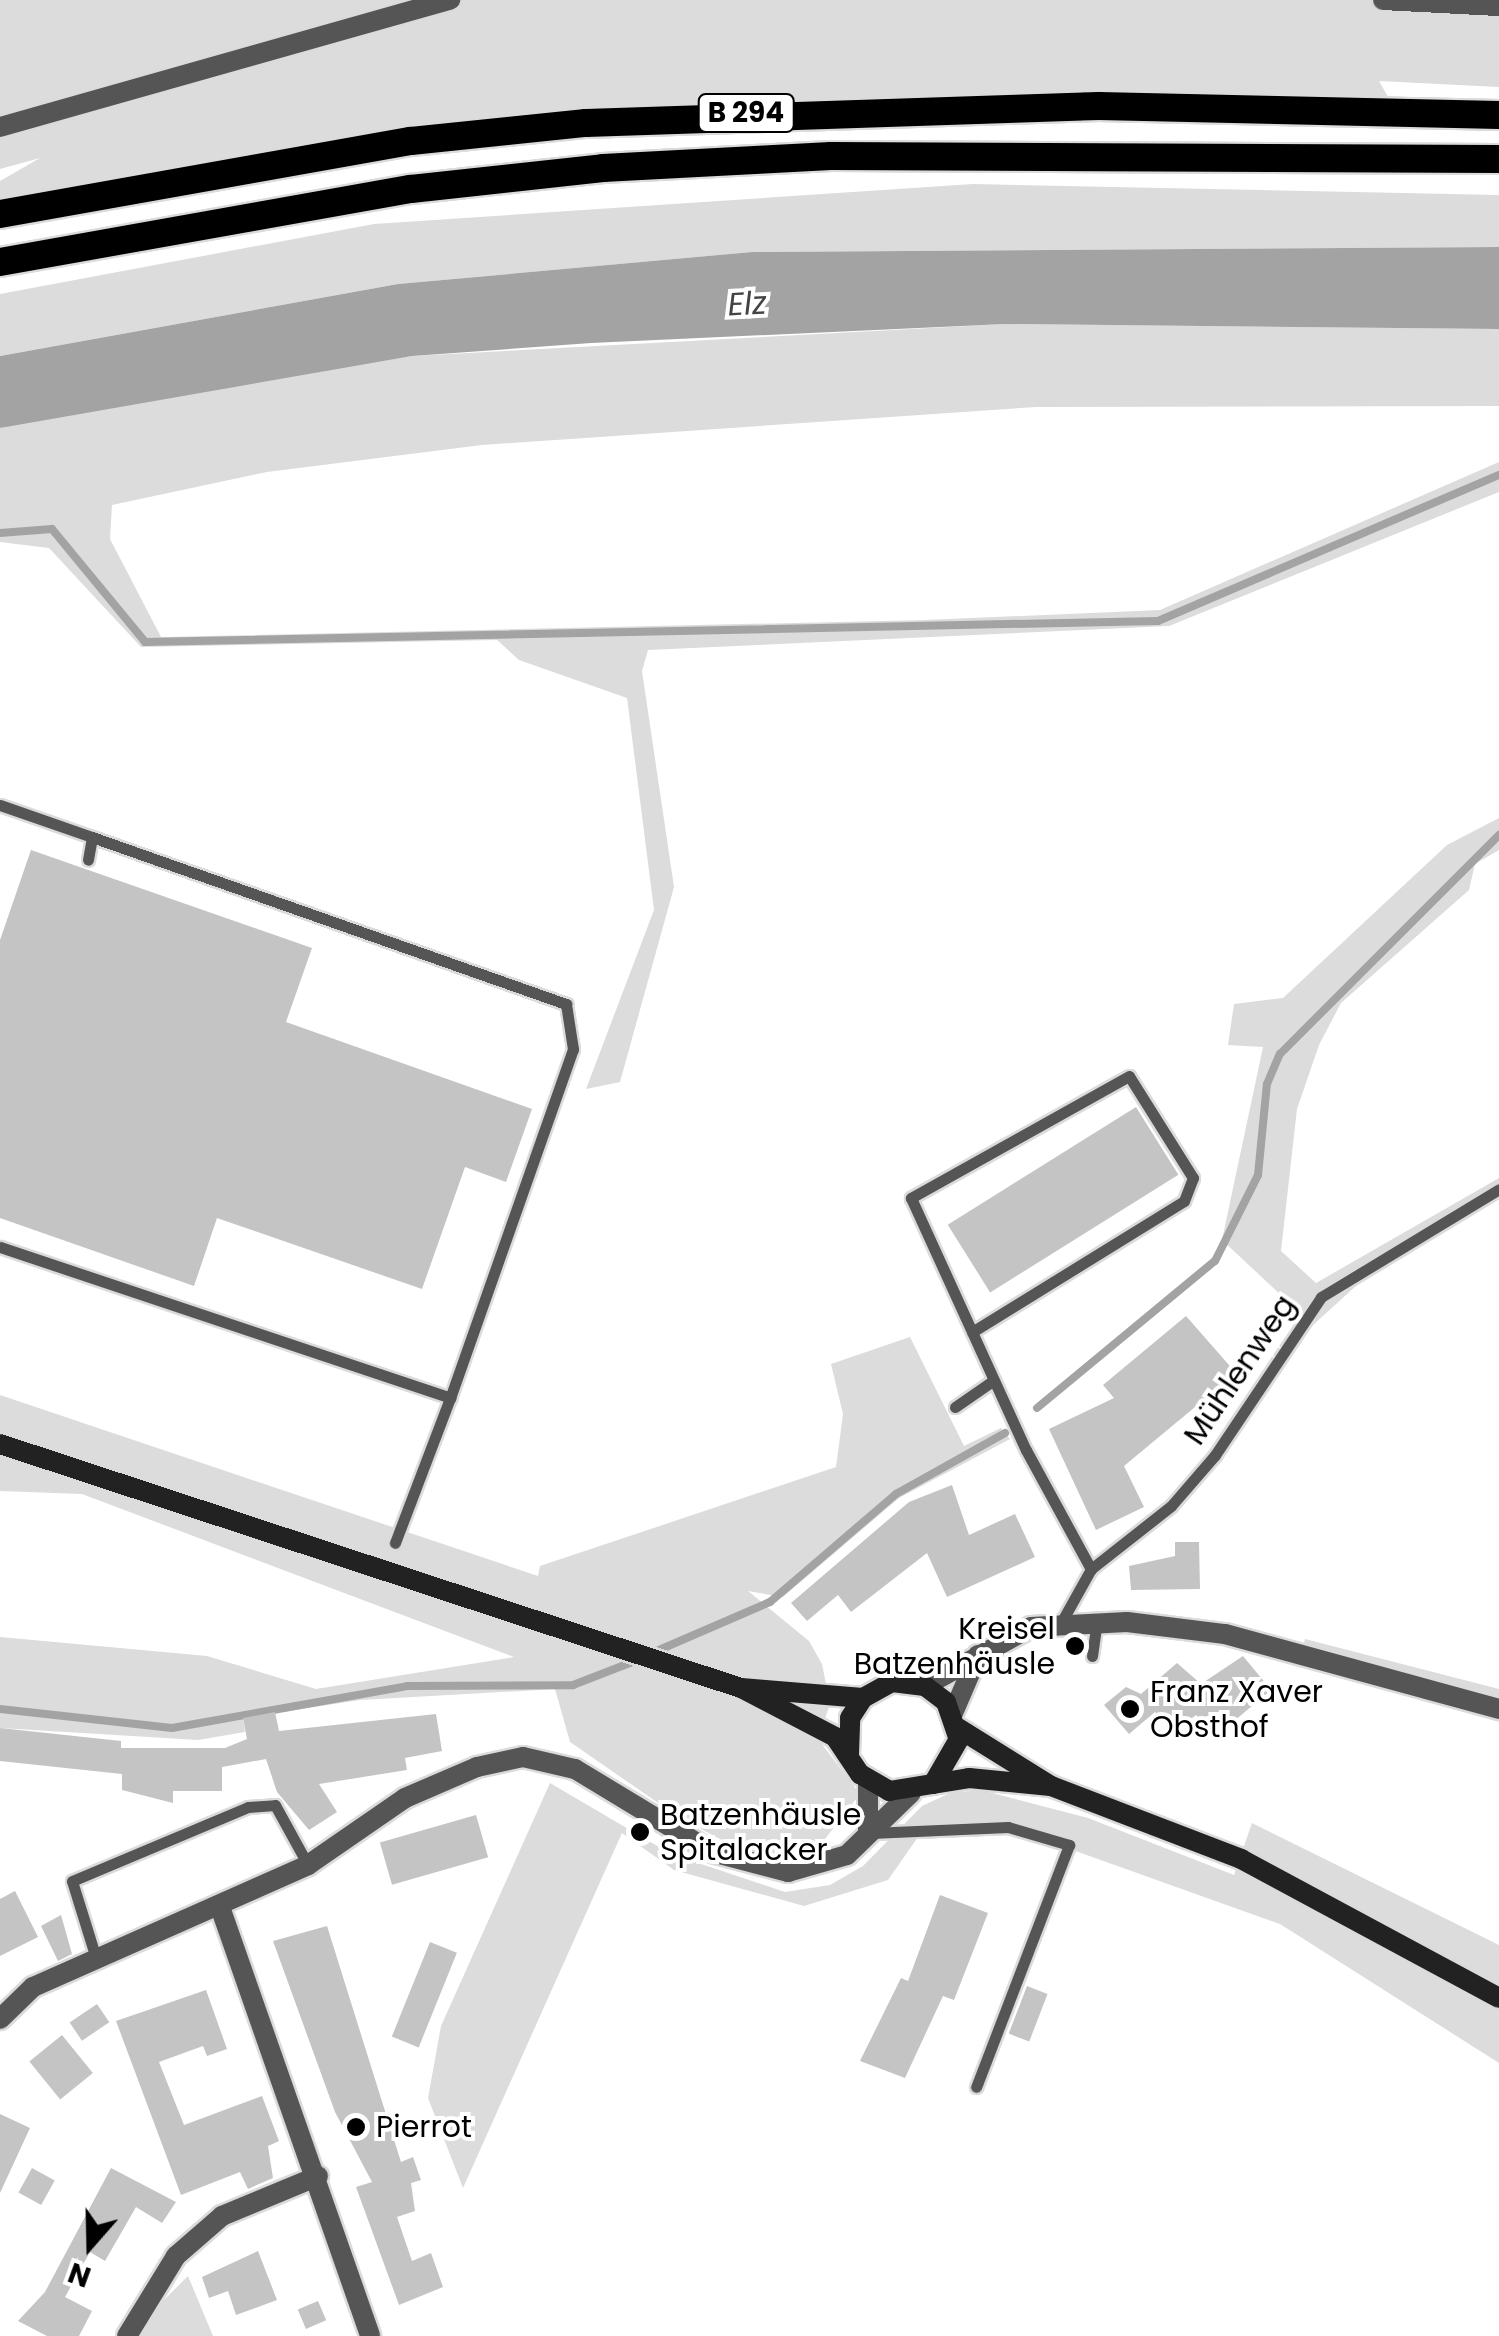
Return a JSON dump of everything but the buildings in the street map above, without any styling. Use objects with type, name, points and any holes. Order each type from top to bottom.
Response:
[{"type":"highway","name":"B 294","points":[[0,214],[410,141],[586,122],[1060,106],[1499,115]]},
{"type":"highway","name":"B 294","points":[[0,262],[410,188],[604,168],[832,156],[1499,159]]},
{"type":"main road","points":[[0,1444],[575,1640],[741,1688],[835,1736],[868,1782],[911,1793],[969,1778],[1051,1786]]},
{"type":"main road","points":[[849,1754],[850,1718],[863,1698],[892,1682],[925,1686],[956,1720],[1051,1786],[1241,1859],[1499,1998]]},
{"type":"main road","points":[[741,1688],[863,1698]]},
{"type":"main road","points":[[932,1786],[954,1761],[956,1720]]},
{"type":"street","points":[[0,128],[450,0]]},
{"type":"street","points":[[1383,0],[1499,6]]},
{"type":"street","points":[[925,1686],[978,1655],[1062,1621],[1097,1621],[1226,1634],[1499,1709]]},
{"type":"street","points":[[956,1720],[978,1655]]},
{"type":"street","points":[[0,2019],[33,1988],[96,1955],[220,1907],[308,1865],[405,1798],[523,1757],[576,1769],[751,1867],[824,1867],[911,1793]]},
{"type":"street","points":[[868,1782],[868,1832]]},
{"type":"street","points":[[220,1907],[318,2176],[370,2336]]},
{"type":"street","points":[[127,2336],[176,2256],[222,2216],[318,2176]]},
{"type":"lane","points":[[0,805],[566,1004],[573,1049],[395,1542]]},
{"type":"lane","points":[[88,860],[92,837]]},
{"type":"lane","points":[[972,1332],[1184,1201],[1192,1178],[1129,1076],[910,1198],[994,1380],[1091,1569]]},
{"type":"lane","name":"Mühlenweg","points":[[1062,1621],[1091,1569],[1170,1506],[1215,1455],[1321,1297],[1499,1189]]},
{"type":"lane","points":[[0,1247],[450,1398]]},
{"type":"lane","points":[[955,1407],[994,1380]]},
{"type":"lane","points":[[1092,1656],[1097,1621]]},
{"type":"lane","points":[[96,1955],[72,1881],[248,1808],[274,1805],[308,1865]]},
{"type":"lane","points":[[868,1832],[1008,1827],[1068,1845],[976,2087]]},
{"type":"shaded area","points":[[0,0],[1499,0],[1499,87],[1379,81],[1396,111],[586,123],[0,214],[0,181],[40,158],[0,169]]},
{"type":"shaded area","points":[[973,184],[1499,195],[1499,247],[752,252],[398,284],[0,356],[0,294],[374,224]]},
{"type":"shaded area","points":[[1005,324],[1499,329],[1499,406],[1036,407],[482,445],[267,472],[112,505],[110,539],[161,637],[925,620],[1160,610],[1499,462],[1499,492],[1169,626],[648,650],[642,671],[674,887],[620,1082],[586,1089],[654,910],[627,698],[519,660],[497,640],[141,647],[49,548],[0,542],[0,428],[78,410],[412,356]]},
{"type":"shaded area","points":[[1499,818],[1499,850],[1475,864],[1469,890],[1341,1003],[1319,1045],[1297,1109],[1281,1251],[1316,1283],[1499,1178],[1499,1199],[1357,1285],[1313,1325],[1222,1240],[1263,1047],[1228,1045],[1234,1004],[1283,998],[1447,845]]},
{"type":"shaded area","points":[[910,1337],[964,1446],[1001,1428],[1010,1439],[899,1498],[783,1597],[748,1591],[809,1641],[822,1664],[830,1704],[818,1739],[860,1794],[814,1853],[789,1858],[735,1847],[680,1818],[570,1742],[555,1689],[360,1700],[243,1718],[245,1732],[198,1740],[0,1728],[0,1637],[207,1656],[316,1689],[514,1657],[82,1494],[0,1491],[0,1395],[538,1576],[540,1566],[836,1467],[843,1414],[831,1364]]},
{"type":"shaded area","points":[[1305,1639],[1499,1689],[1499,1722],[1299,1665]]},
{"type":"shaded area","points":[[550,1783],[671,1854],[785,1892],[830,1885],[863,1866],[922,1806],[950,1793],[981,1790],[1088,1818],[1234,1875],[1252,1823],[1499,1945],[1499,2063],[1280,1924],[1008,1827],[918,1837],[888,1880],[804,1906],[674,1870],[622,1833],[463,2188],[428,2098],[441,2026]]},
{"type":"shaded area","points":[[188,2276],[213,2336],[142,2336],[152,2312]]},
{"type":"water","name":"Elz","points":[[1499,247],[1499,329],[1005,324],[591,343],[412,356],[0,428],[0,356],[398,284],[752,252]]},
{"type":"waterway","points":[[0,533],[52,529],[145,642],[1158,621],[1499,475]]},
{"type":"waterway","points":[[1037,1408],[1215,1261],[1258,1175],[1267,1084],[1280,1054],[1499,835]]},
{"type":"waterway","points":[[652,1653],[770,1602],[896,1494],[1005,1433]]},
{"type":"waterway","points":[[0,1709],[172,1728],[407,1686],[573,1685],[640,1659]]},
{"type":"place","name":"Kreisel Batzenhäusle","points":[[1075,1646]]},
{"type":"place","name":"Franz Xaver Obsthof","points":[[1130,1709]]},
{"type":"place","name":"Batzenhäusle Spitalacker","points":[[640,1832]]},
{"type":"place","name":"Pierrot","points":[[356,2127]]}]
